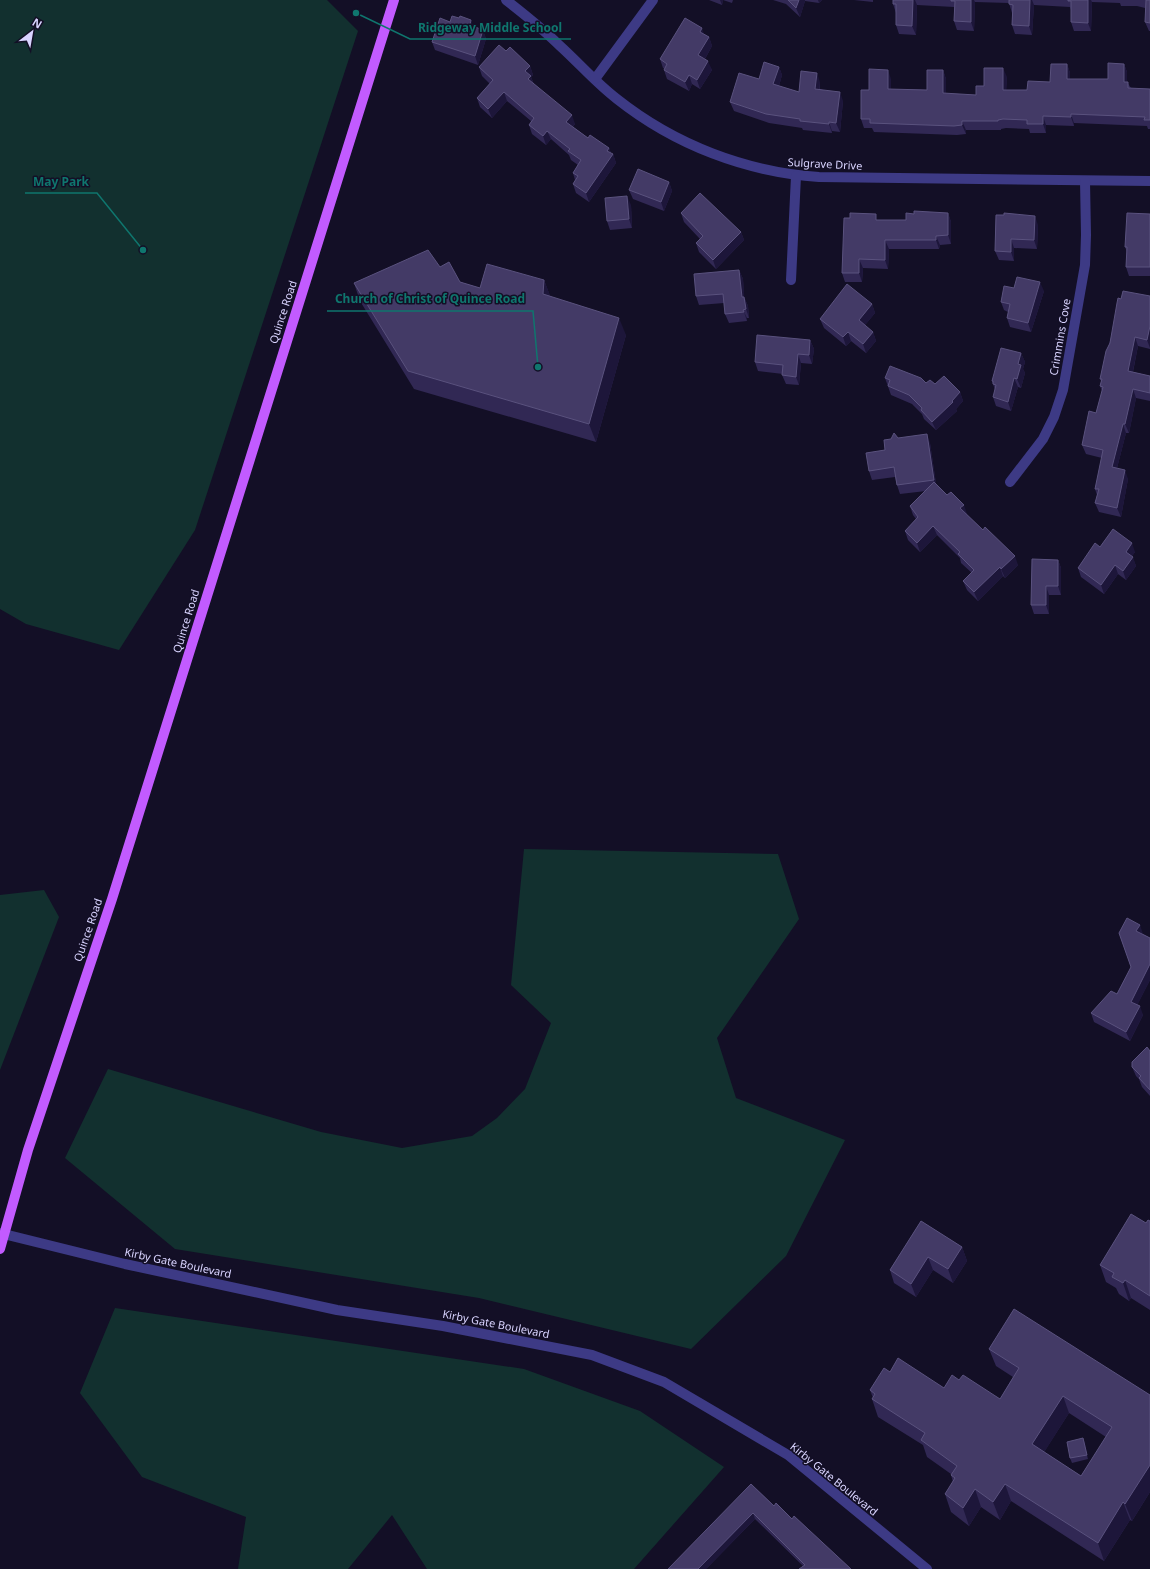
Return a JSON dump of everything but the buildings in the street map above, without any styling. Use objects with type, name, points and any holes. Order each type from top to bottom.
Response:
[{"type":"main road","name":"Quince Road","points":[[0,1249],[2,1233],[28,1150],[112,899],[394,0]]},
{"type":"street","name":"Sulgrave Drive","points":[[506,0],[635,113],[686,143],[733,161],[778,173],[796,176],[1150,181]]},
{"type":"street","points":[[595,79],[653,0]]},
{"type":"street","points":[[791,280],[796,176]]},
{"type":"street","name":"Crimmins Cove","points":[[1010,482],[1044,439],[1054,417],[1063,390],[1085,264],[1085,181]]},
{"type":"street","name":"Kirby Gate Boulevard","points":[[2,1233],[125,1264],[337,1310],[443,1326],[592,1355],[664,1382],[788,1455],[927,1569]]},
{"type":"green space","points":[[0,0],[327,0],[358,31],[195,530],[119,650],[26,624],[0,609]]},
{"type":"green space","points":[[524,849],[778,854],[799,919],[717,1038],[736,1098],[845,1140],[786,1256],[691,1349],[479,1298],[175,1249],[65,1158],[108,1069],[321,1132],[402,1148],[472,1136],[497,1118],[525,1089],[551,1023],[511,985]]},
{"type":"green space","points":[[44,890],[59,917],[0,1070],[0,895]]},
{"type":"green space","points":[[115,1308],[524,1369],[640,1411],[724,1467],[634,1569],[427,1569],[392,1515],[348,1569],[238,1569],[246,1517],[142,1477],[80,1393]]},
{"type":"place","name":"Ridgeway Middle School","points":[[356,13]]},
{"type":"place","name":"May Park","points":[[143,250]]},
{"type":"place","name":"Church of Christ of Quince Road","points":[[538,367]]}]
